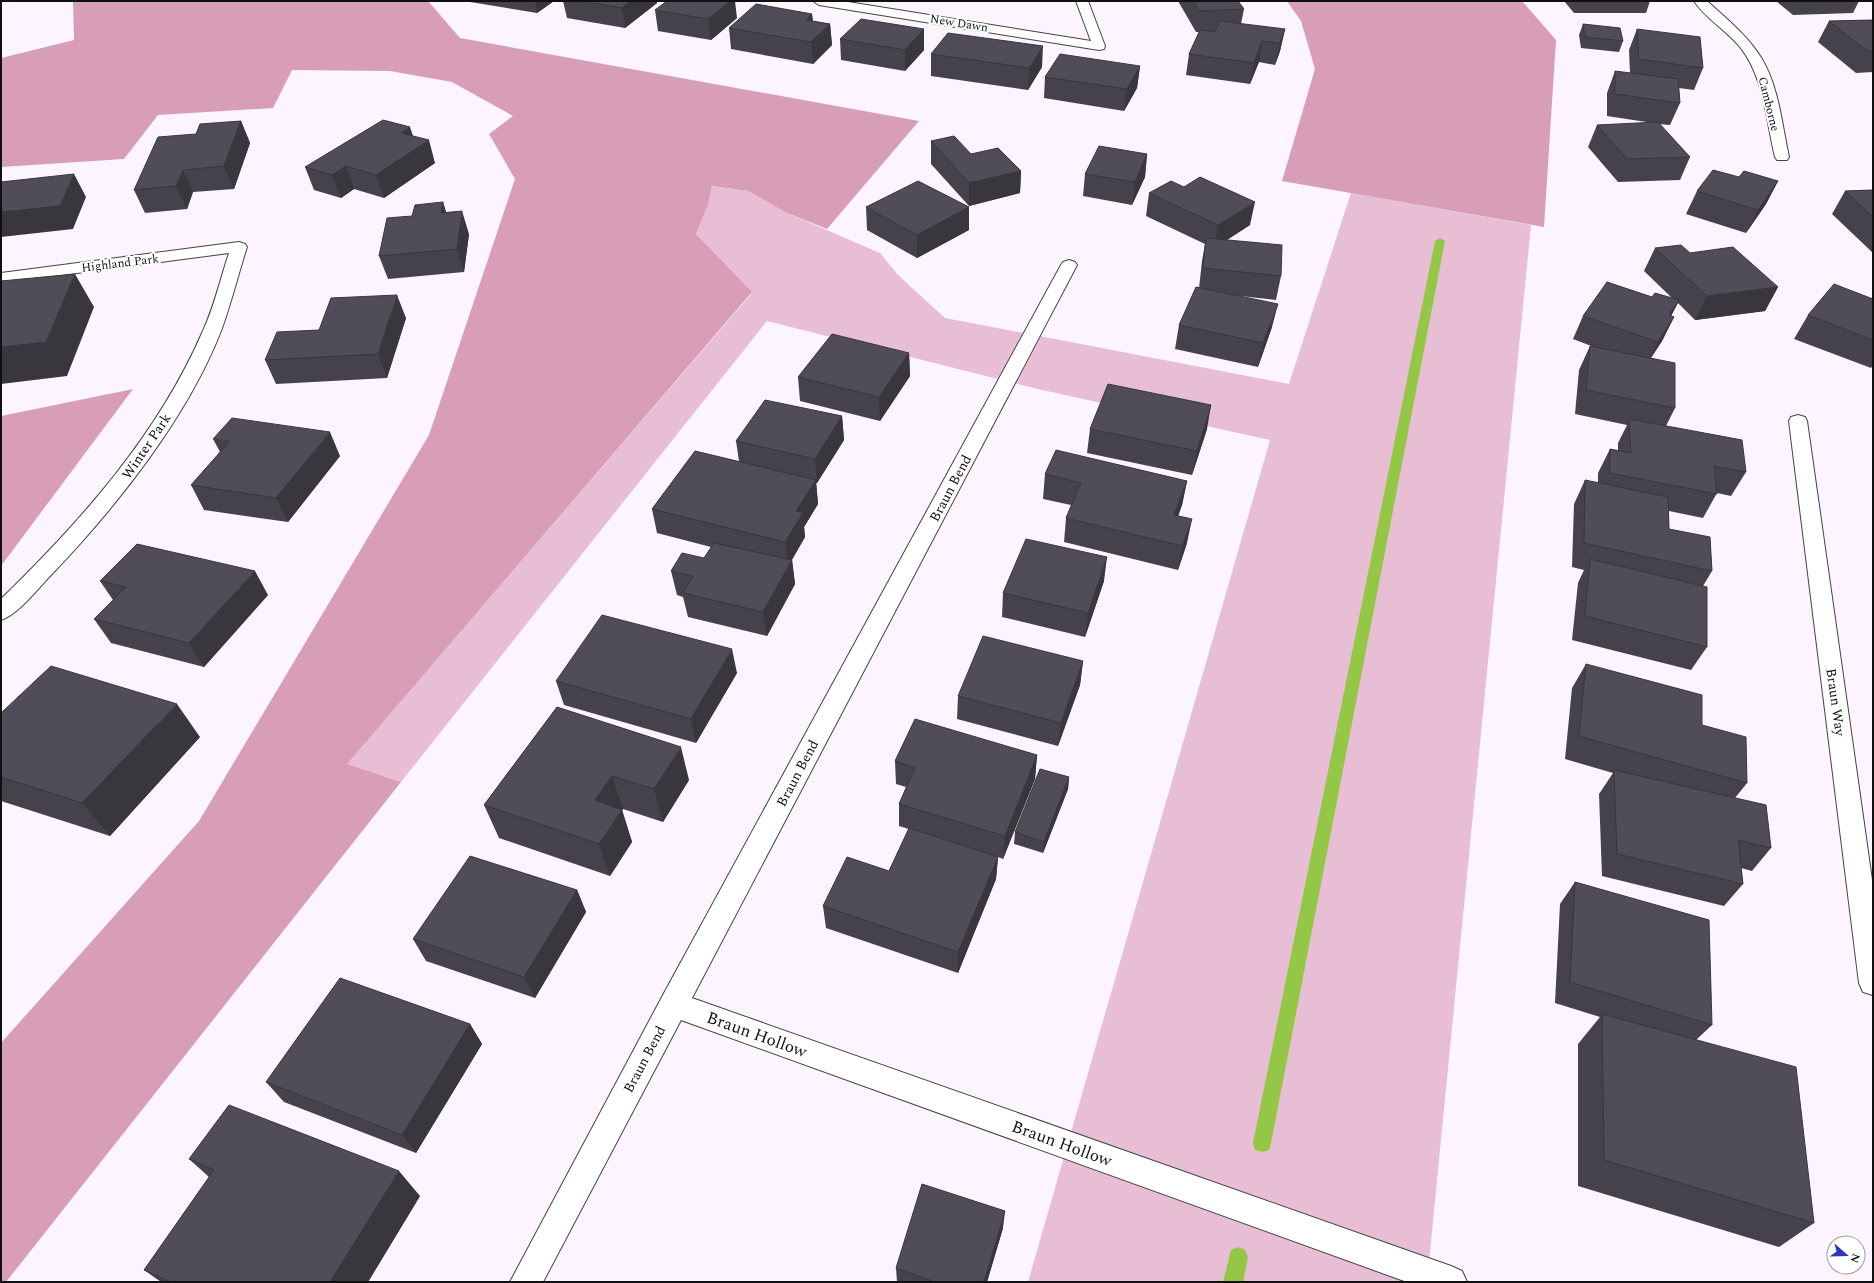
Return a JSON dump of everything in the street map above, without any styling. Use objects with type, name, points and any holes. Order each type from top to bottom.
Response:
[{"type":"street","name":"New Dawn","points":[[819,1],[1099,46],[1082,1]]},
{"type":"street","name":"Camborne","points":[[1700,1],[1744,44],[1755,60],[1763,77],[1782,157]]},
{"type":"street","name":"Highland Park","points":[[1,278],[239,247]]},
{"type":"street","name":"Winter Park","points":[[1,612],[54,560],[114,491],[150,443],[189,378],[212,331],[239,247]]},
{"type":"street","name":"Braun Bend","points":[[526,1282],[673,1004],[1069,265]]},
{"type":"street","name":"Braun Way","points":[[1798,421],[1873,983]]},
{"type":"street","name":"Braun Hollow","points":[[673,1004],[1452,1282]]},
{"type":"shaded area","points":[[73,1],[428,1],[460,38],[919,121],[827,229],[785,212],[748,191],[712,186],[708,205],[696,234],[752,292],[347,764],[401,782],[6,1282],[1,1282],[1,1043],[199,821],[429,435],[515,179],[489,134],[513,116],[452,82],[390,71],[292,70],[273,108],[158,115],[124,159],[1,167],[1,58],[74,40]]},
{"type":"shaded area","points":[[1287,1],[1522,1],[1556,40],[1544,227],[1282,181],[1315,69],[1301,21]]},
{"type":"shaded area","points":[[712,186],[748,191],[785,212],[880,253],[899,276],[945,318],[1289,384],[1351,193],[1531,225],[1427,1282],[1028,1282],[1270,440],[1038,389],[767,321],[401,782],[346,764],[752,293],[696,234],[708,205]]},
{"type":"shaded area","points":[[133,389],[1,566],[1,416]]},
{"type":"building","points":[[583,1],[630,1],[622,8]]},
{"type":"building","points":[[667,1],[730,1],[708,19],[655,10]]},
{"type":"building","points":[[1193,1],[1238,1],[1244,9],[1199,11]]},
{"type":"building","points":[[756,4],[812,14],[806,20],[830,24],[811,42],[729,28]]},
{"type":"building","points":[[861,19],[924,29],[905,50],[840,39]]},
{"type":"building","points":[[1873,20],[1873,51],[1867,51],[1829,21]]},
{"type":"building","points":[[1220,21],[1285,29],[1280,43],[1262,41],[1254,63],[1189,54],[1200,30],[1215,32]]},
{"type":"building","points":[[1583,24],[1620,28],[1623,41],[1585,37]]},
{"type":"building","points":[[1637,29],[1700,37],[1703,68],[1639,59]]},
{"type":"building","points":[[948,33],[1043,46],[1029,68],[931,54]]},
{"type":"building","points":[[1060,54],[1140,66],[1127,89],[1045,77]]},
{"type":"building","points":[[1615,71],[1678,79],[1680,103],[1615,94]]},
{"type":"building","points":[[383,120],[410,127],[401,133],[429,140],[376,175],[346,166],[332,175],[305,167]]},
{"type":"building","points":[[241,121],[224,166],[183,170],[176,186],[134,190],[158,137],[196,134],[200,124]]},
{"type":"building","points":[[1658,122],[1690,157],[1627,159],[1597,125]]},
{"type":"building","points":[[954,136],[971,154],[998,148],[1021,171],[969,183],[931,141]]},
{"type":"building","points":[[1099,146],[1147,154],[1135,182],[1085,174]]},
{"type":"building","points":[[1713,170],[1739,177],[1744,171],[1778,181],[1758,210],[1697,191]]},
{"type":"building","points":[[74,174],[60,206],[1,212],[1,182]]},
{"type":"building","points":[[1200,177],[1255,202],[1218,225],[1149,193],[1171,181],[1184,187]]},
{"type":"building","points":[[918,181],[969,207],[917,235],[866,207]]},
{"type":"building","points":[[1873,190],[1873,217],[1845,191]]},
{"type":"building","points":[[443,202],[441,213],[462,211],[457,249],[379,256],[387,218],[412,216],[415,205]]},
{"type":"building","points":[[1206,238],[1282,245],[1281,276],[1203,268]]},
{"type":"building","points":[[1681,245],[1690,253],[1733,247],[1778,287],[1707,296],[1655,248]]},
{"type":"building","points":[[75,274],[46,342],[1,347],[1,281]]},
{"type":"building","points":[[1607,282],[1652,297],[1655,293],[1679,300],[1669,315],[1674,317],[1658,342],[1583,316]]},
{"type":"building","points":[[1834,284],[1873,299],[1873,340],[1808,315]]},
{"type":"building","points":[[1196,287],[1278,304],[1263,343],[1179,325]]},
{"type":"building","points":[[397,295],[378,354],[265,360],[277,332],[319,330],[331,298]]},
{"type":"building","points":[[832,334],[909,353],[879,397],[798,377]]},
{"type":"building","points":[[1590,346],[1675,363],[1675,408],[1586,390]]},
{"type":"building","points":[[1108,384],[1211,405],[1197,451],[1090,429]]},
{"type":"building","points":[[765,400],[842,416],[815,459],[736,441]]},
{"type":"building","points":[[232,418],[330,432],[276,498],[191,485],[230,441],[213,439]]},
{"type":"building","points":[[1629,419],[1742,440],[1746,472],[1714,466],[1717,494],[1610,473],[1610,449],[1631,453]]},
{"type":"building","points":[[1056,450],[1187,481],[1174,515],[1192,519],[1182,546],[1066,518],[1081,483],[1045,474]]},
{"type":"building","points":[[695,451],[816,480],[796,511],[803,513],[785,542],[652,509]]},
{"type":"building","points":[[1585,480],[1668,497],[1669,529],[1710,537],[1712,571],[1584,543]]},
{"type":"building","points":[[1026,539],[1107,557],[1088,613],[1003,593]]},
{"type":"building","points":[[714,543],[792,560],[763,612],[683,593],[693,576],[671,571],[682,553],[704,558]]},
{"type":"building","points":[[137,544],[255,571],[189,643],[94,619],[126,587],[100,581]]},
{"type":"building","points":[[1590,559],[1707,587],[1707,647],[1585,616]]},
{"type":"building","points":[[602,615],[732,649],[691,719],[556,681]]},
{"type":"building","points":[[983,636],[1083,661],[1061,723],[958,696]]},
{"type":"building","points":[[1586,664],[1702,695],[1702,725],[1746,737],[1747,783],[1579,736]]},
{"type":"building","points":[[51,666],[177,704],[82,803],[1,777],[1,713]]},
{"type":"building","points":[[557,707],[681,747],[654,789],[612,776],[595,800],[622,810],[599,844],[484,805]]},
{"type":"building","points":[[915,719],[1037,755],[1005,836],[899,804],[915,768],[895,761]]},
{"type":"building","points":[[1040,769],[1069,777],[1044,842],[1015,832]]},
{"type":"building","points":[[1614,770],[1766,805],[1771,848],[1738,840],[1743,884],[1617,854]]},
{"type":"building","points":[[909,828],[998,857],[958,952],[823,906],[847,857],[889,871]]},
{"type":"building","points":[[470,856],[577,890],[524,977],[413,939]]},
{"type":"building","points":[[1575,882],[1709,920],[1712,1025],[1570,982]]},
{"type":"building","points":[[340,978],[470,1024],[402,1135],[266,1082]]},
{"type":"building","points":[[1602,1014],[1796,1067],[1814,1223],[1604,1160]]},
{"type":"building","points":[[229,1105],[399,1171],[330,1282],[171,1282],[144,1270],[214,1170],[189,1159]]},
{"type":"building","points":[[922,1184],[1005,1211],[984,1282],[935,1282],[896,1268]]},
{"type":"waterway","points":[[1262,1143],[1440,241]]},
{"type":"waterway","points":[[1233,1282],[1238,1257]]}]
